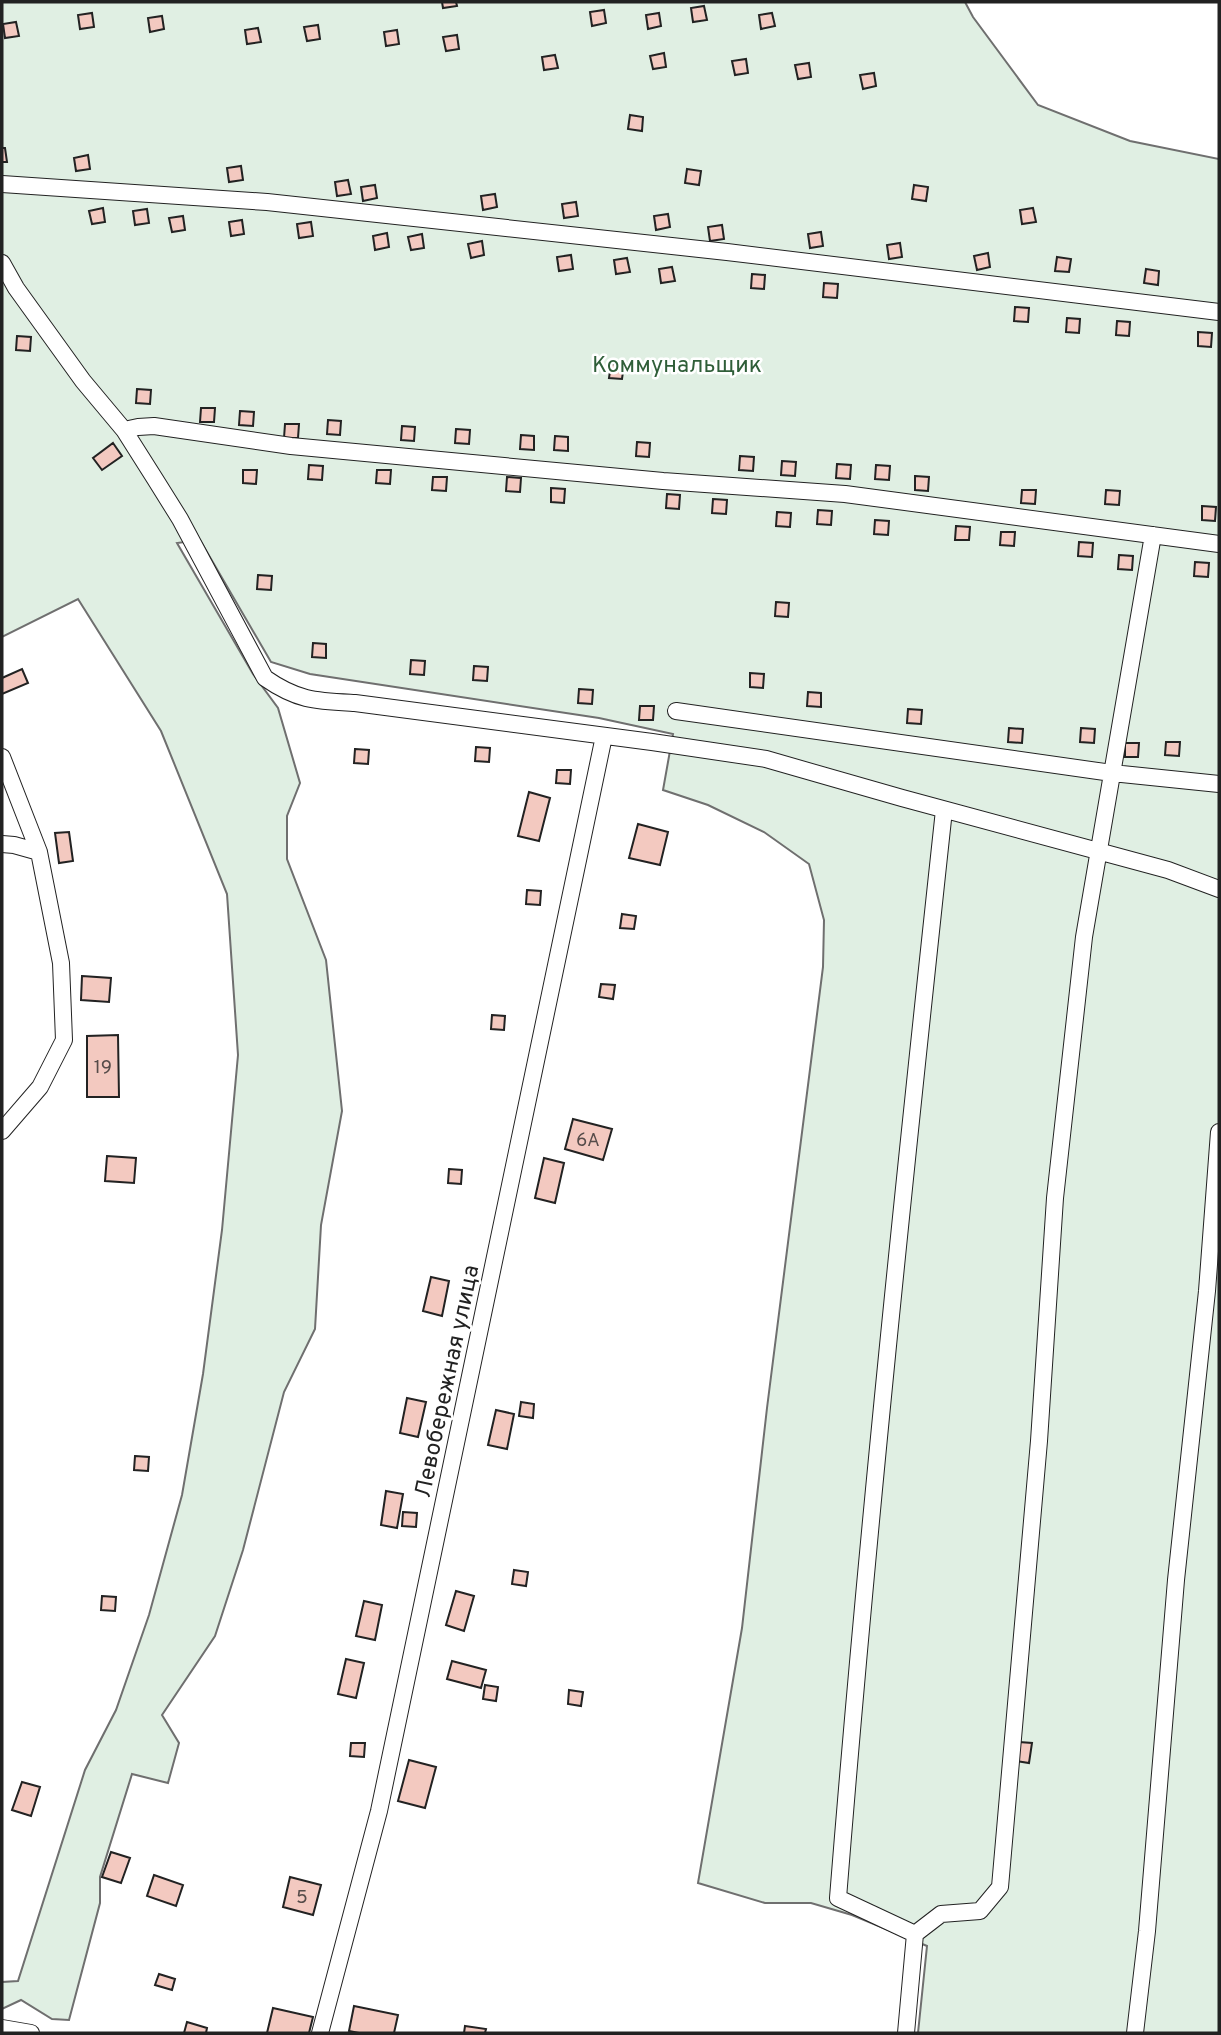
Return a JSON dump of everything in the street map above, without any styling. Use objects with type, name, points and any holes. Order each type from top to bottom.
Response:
[{"type":"street","points":[[2,184],[280,203],[714,250],[1219,312]]},
{"type":"street","points":[[2,263],[16,288],[83,381],[124,430],[180,519],[265,678],[286,692],[327,702],[355,703],[766,759],[1168,870],[1219,889]]},
{"type":"street","points":[[124,430],[155,426],[291,446],[663,481],[845,494],[1219,544]]},
{"type":"street","points":[[906,2033],[915,1934],[941,1914],[980,1911],[1000,1887],[1039,1441],[1055,1198],[1084,937],[1153,535]]},
{"type":"street","points":[[676,710],[1112,773],[1219,784]]},
{"type":"street","name":"Левобережная улица","points":[[320,2033],[379,1811],[604,736]]},
{"type":"street","points":[[2,757],[39,852],[61,963],[64,1040],[40,1087],[2,1131]]},
{"type":"street","points":[[915,1934],[838,1898],[853,1705],[893,1285],[944,810]]},
{"type":"street","points":[[2,844],[39,852]]},
{"type":"street","points":[[1135,2033],[1147,1931],[1176,1580],[1207,1291],[1219,1132]]},
{"type":"street","points":[[2,2028],[31,2033]]},
{"type":"green space","name":"Коммунальщик","points":[[2,2],[965,2],[973,17],[1038,105],[1130,141],[1219,159],[1219,2033],[918,2033],[927,1946],[852,1915],[811,1903],[765,1903],[698,1883],[742,1628],[823,967],[824,920],[809,864],[764,832],[708,805],[663,790],[673,734],[599,718],[310,674],[271,662],[200,540],[177,543],[253,674],[278,708],[300,783],[287,816],[287,859],[326,960],[342,1111],[321,1225],[315,1329],[284,1392],[243,1550],[215,1636],[162,1715],[179,1743],[168,1783],[132,1774],[100,1877],[100,1903],[69,2020],[52,2019],[21,2000],[2,2009],[2,1982],[18,1981],[85,1770],[116,1710],[149,1615],[182,1495],[203,1374],[222,1230],[238,1055],[227,894],[161,731],[78,599],[2,637]]},
{"type":"building","points":[[442,2],[456,2],[457,6],[443,8]]},
{"type":"building","points":[[704,6],[707,20],[693,22],[691,8]]},
{"type":"building","points":[[604,10],[606,23],[592,26],[590,12]]},
{"type":"building","points":[[92,13],[94,27],[80,29],[78,15]]},
{"type":"building","points":[[659,13],[661,26],[648,29],[646,15]]},
{"type":"building","points":[[772,13],[775,26],[761,29],[759,15]]},
{"type":"building","points":[[162,16],[164,29],[150,32],[148,18]]},
{"type":"building","points":[[16,22],[19,36],[5,38],[3,24]]},
{"type":"building","points":[[318,25],[320,39],[307,41],[304,27]]},
{"type":"building","points":[[258,28],[261,42],[247,44],[245,30]]},
{"type":"building","points":[[397,30],[399,44],[386,46],[384,32]]},
{"type":"building","points":[[457,35],[459,49],[446,51],[443,37]]},
{"type":"building","points":[[664,53],[666,67],[653,69],[650,56]]},
{"type":"building","points":[[555,55],[558,68],[544,70],[542,57]]},
{"type":"building","points":[[746,59],[748,73],[735,75],[732,61]]},
{"type":"building","points":[[809,63],[811,77],[798,79],[795,65]]},
{"type":"building","points":[[874,73],[876,86],[863,89],[860,75]]},
{"type":"building","points":[[630,115],[643,117],[642,131],[628,129]]},
{"type":"building","points":[[2,148],[5,148],[7,162],[2,162]]},
{"type":"building","points":[[88,155],[90,169],[76,171],[74,158]]},
{"type":"building","points":[[241,166],[243,180],[229,182],[227,168]]},
{"type":"building","points":[[687,169],[701,171],[699,185],[685,183]]},
{"type":"building","points":[[348,180],[351,194],[337,196],[335,182]]},
{"type":"building","points":[[375,185],[377,198],[363,201],[361,187]]},
{"type":"building","points":[[914,185],[928,187],[926,201],[912,199]]},
{"type":"building","points":[[495,194],[497,207],[483,210],[481,196]]},
{"type":"building","points":[[576,202],[578,216],[564,218],[562,204]]},
{"type":"building","points":[[103,208],[105,222],[92,224],[89,211]]},
{"type":"building","points":[[1033,208],[1036,222],[1022,224],[1020,210]]},
{"type":"building","points":[[147,209],[149,223],[135,225],[133,211]]},
{"type":"building","points":[[668,214],[670,227],[656,230],[654,216]]},
{"type":"building","points":[[183,216],[185,230],[172,232],[169,218]]},
{"type":"building","points":[[242,220],[244,234],[231,236],[229,222]]},
{"type":"building","points":[[311,222],[313,236],[299,238],[297,224]]},
{"type":"building","points":[[722,225],[724,239],[710,241],[708,227]]},
{"type":"building","points":[[821,232],[823,246],[810,248],[808,234]]},
{"type":"building","points":[[387,233],[389,247],[375,250],[373,236]]},
{"type":"building","points":[[422,234],[424,248],[411,250],[408,237]]},
{"type":"building","points":[[482,241],[484,255],[471,258],[468,244]]},
{"type":"building","points":[[900,243],[902,257],[889,259],[887,245]]},
{"type":"building","points":[[988,253],[990,267],[977,270],[974,256]]},
{"type":"building","points":[[571,255],[573,269],[559,271],[557,257]]},
{"type":"building","points":[[1057,257],[1071,259],[1069,272],[1055,271]]},
{"type":"building","points":[[627,258],[630,272],[616,274],[614,260]]},
{"type":"building","points":[[672,267],[675,281],[661,283],[659,269]]},
{"type":"building","points":[[1146,269],[1159,271],[1158,285],[1144,283]]},
{"type":"building","points":[[752,274],[765,275],[764,289],[751,288]]},
{"type":"building","points":[[824,283],[838,284],[837,298],[823,297]]},
{"type":"building","points":[[1015,307],[1029,308],[1028,322],[1014,321]]},
{"type":"building","points":[[1067,318],[1080,319],[1079,333],[1066,332]]},
{"type":"building","points":[[1117,321],[1130,322],[1129,336],[1116,335]]},
{"type":"building","points":[[1198,332],[1212,333],[1211,347],[1198,346]]},
{"type":"building","points":[[17,336],[31,337],[30,351],[16,350]]},
{"type":"building","points":[[611,364],[624,365],[622,379],[609,378]]},
{"type":"building","points":[[137,389],[151,390],[150,404],[136,403]]},
{"type":"building","points":[[201,408],[215,408],[214,422],[200,422]]},
{"type":"building","points":[[240,411],[254,412],[253,426],[239,425]]},
{"type":"building","points":[[328,420],[341,421],[340,435],[327,434]]},
{"type":"building","points":[[285,424],[299,424],[298,438],[284,438]]},
{"type":"building","points":[[402,426],[415,427],[414,441],[401,440]]},
{"type":"building","points":[[456,429],[470,430],[469,444],[455,443]]},
{"type":"building","points":[[521,435],[534,436],[534,450],[520,449]]},
{"type":"building","points":[[555,436],[568,437],[568,451],[554,450]]},
{"type":"building","points":[[637,442],[650,443],[649,457],[636,456]]},
{"type":"building","points":[[113,443],[122,456],[102,470],[93,458]]},
{"type":"building","points":[[740,456],[754,457],[753,471],[739,470]]},
{"type":"building","points":[[782,461],[796,462],[795,476],[781,475]]},
{"type":"building","points":[[837,464],[851,465],[850,479],[836,478]]},
{"type":"building","points":[[309,465],[323,466],[322,480],[308,479]]},
{"type":"building","points":[[876,465],[890,466],[889,480],[875,479]]},
{"type":"building","points":[[243,470],[257,470],[256,484],[243,483]]},
{"type":"building","points":[[377,470],[391,470],[390,484],[376,483]]},
{"type":"building","points":[[915,476],[929,477],[928,491],[915,490]]},
{"type":"building","points":[[433,477],[447,477],[446,491],[432,490]]},
{"type":"building","points":[[507,477],[521,478],[520,492],[506,491]]},
{"type":"building","points":[[551,488],[565,489],[564,503],[551,502]]},
{"type":"building","points":[[1022,490],[1036,490],[1035,504],[1021,503]]},
{"type":"building","points":[[1106,490],[1120,491],[1119,505],[1105,504]]},
{"type":"building","points":[[667,494],[680,495],[679,509],[666,508]]},
{"type":"building","points":[[713,499],[727,500],[726,514],[712,513]]},
{"type":"building","points":[[1202,506],[1216,507],[1215,521],[1202,520]]},
{"type":"building","points":[[818,510],[832,511],[831,525],[817,524]]},
{"type":"building","points":[[777,512],[791,513],[790,527],[776,526]]},
{"type":"building","points":[[875,520],[889,521],[888,535],[874,534]]},
{"type":"building","points":[[956,526],[970,527],[969,540],[955,540]]},
{"type":"building","points":[[1001,532],[1015,532],[1014,546],[1000,545]]},
{"type":"building","points":[[1079,542],[1093,543],[1092,557],[1078,556]]},
{"type":"building","points":[[1119,555],[1133,556],[1132,570],[1118,569]]},
{"type":"building","points":[[1195,562],[1209,563],[1208,577],[1194,576]]},
{"type":"building","points":[[258,575],[272,576],[271,590],[257,589]]},
{"type":"building","points":[[776,602],[789,603],[788,617],[775,616]]},
{"type":"building","points":[[313,643],[326,644],[326,658],[312,657]]},
{"type":"building","points":[[411,660],[425,661],[424,675],[410,674]]},
{"type":"building","points":[[474,666],[488,667],[487,681],[473,680]]},
{"type":"building","points":[[22,669],[28,683],[2,694],[2,678]]},
{"type":"building","points":[[750,673],[764,674],[763,688],[750,687]]},
{"type":"building","points":[[579,689],[593,690],[592,704],[578,703]]},
{"type":"building","points":[[808,692],[821,693],[821,707],[807,706]]},
{"type":"building","points":[[640,706],[654,706],[653,720],[639,720]]},
{"type":"building","points":[[908,709],[922,710],[921,724],[907,723]]},
{"type":"building","points":[[1009,728],[1023,729],[1022,743],[1008,742]]},
{"type":"building","points":[[1081,728],[1095,729],[1094,743],[1080,742]]},
{"type":"building","points":[[1166,742],[1180,742],[1179,756],[1165,755]]},
{"type":"building","points":[[1125,743],[1139,743],[1138,757],[1125,757]]},
{"type":"building","points":[[476,747],[490,748],[489,762],[475,761]]},
{"type":"building","points":[[355,749],[369,750],[368,764],[354,763]]},
{"type":"building","points":[[557,770],[571,770],[570,784],[556,783]]},
{"type":"building","points":[[529,792],[550,798],[539,841],[518,836]]},
{"type":"building","points":[[638,824],[668,832],[660,865],[629,858]]},
{"type":"building","points":[[69,832],[73,861],[59,863],[55,833]]},
{"type":"building","points":[[527,890],[541,891],[540,905],[526,904]]},
{"type":"building","points":[[622,914],[636,916],[634,929],[620,928]]},
{"type":"building","points":[[82,976],[111,978],[109,1002],[81,1000]]},
{"type":"building","points":[[601,984],[615,985],[613,999],[599,997]]},
{"type":"building","points":[[492,1015],[505,1016],[504,1030],[491,1029]]},
{"type":"building","points":[[118,1035],[119,1097],[87,1097],[87,1036]]},
{"type":"building","points":[[573,1119],[612,1129],[603,1160],[565,1149]]},
{"type":"building","points":[[107,1156],[136,1158],[134,1183],[105,1181]]},
{"type":"building","points":[[544,1158],[564,1163],[555,1203],[535,1198]]},
{"type":"building","points":[[449,1169],[462,1170],[461,1184],[448,1183]]},
{"type":"building","points":[[431,1277],[449,1281],[442,1316],[423,1311]]},
{"type":"building","points":[[407,1398],[426,1402],[418,1437],[400,1433]]},
{"type":"building","points":[[521,1402],[534,1404],[533,1418],[519,1416]]},
{"type":"building","points":[[496,1410],[514,1414],[507,1449],[488,1445]]},
{"type":"building","points":[[135,1456],[149,1457],[148,1471],[134,1470]]},
{"type":"building","points":[[386,1491],[403,1494],[397,1528],[381,1525]]},
{"type":"building","points":[[403,1512],[417,1513],[416,1527],[402,1526]]},
{"type":"building","points":[[514,1570],[528,1572],[526,1586],[512,1584]]},
{"type":"building","points":[[456,1591],[474,1596],[464,1631],[446,1625]]},
{"type":"building","points":[[102,1596],[116,1597],[115,1611],[101,1610]]},
{"type":"building","points":[[364,1601],[382,1605],[375,1640],[356,1636]]},
{"type":"building","points":[[346,1659],[364,1663],[356,1698],[338,1694]]},
{"type":"building","points":[[452,1661],[486,1670],[481,1688],[447,1679]]},
{"type":"building","points":[[485,1685],[498,1687],[496,1701],[483,1699]]},
{"type":"building","points":[[569,1690],[583,1692],[581,1706],[568,1704]]},
{"type":"building","points":[[1019,1742],[1032,1743],[1029,1763],[1016,1761]]},
{"type":"building","points":[[351,1743],[365,1743],[364,1757],[350,1756]]},
{"type":"building","points":[[409,1760],[436,1767],[425,1808],[398,1801]]},
{"type":"building","points":[[22,1782],[40,1787],[31,1816],[12,1810]]},
{"type":"building","points":[[111,1852],[130,1858],[121,1883],[102,1877]]},
{"type":"building","points":[[154,1875],[183,1885],[176,1906],[147,1896]]},
{"type":"building","points":[[290,1877],[321,1885],[313,1915],[283,1907]]},
{"type":"building","points":[[159,1974],[175,1979],[172,1990],[155,1985]]},
{"type":"building","points":[[354,2006],[398,2015],[394,2033],[349,2031]]},
{"type":"building","points":[[273,2008],[313,2017],[309,2033],[267,2033]]},
{"type":"building","points":[[187,2022],[207,2028],[206,2033],[184,2033]]},
{"type":"building","points":[[465,2026],[486,2029],[485,2033],[464,2033]]}]
